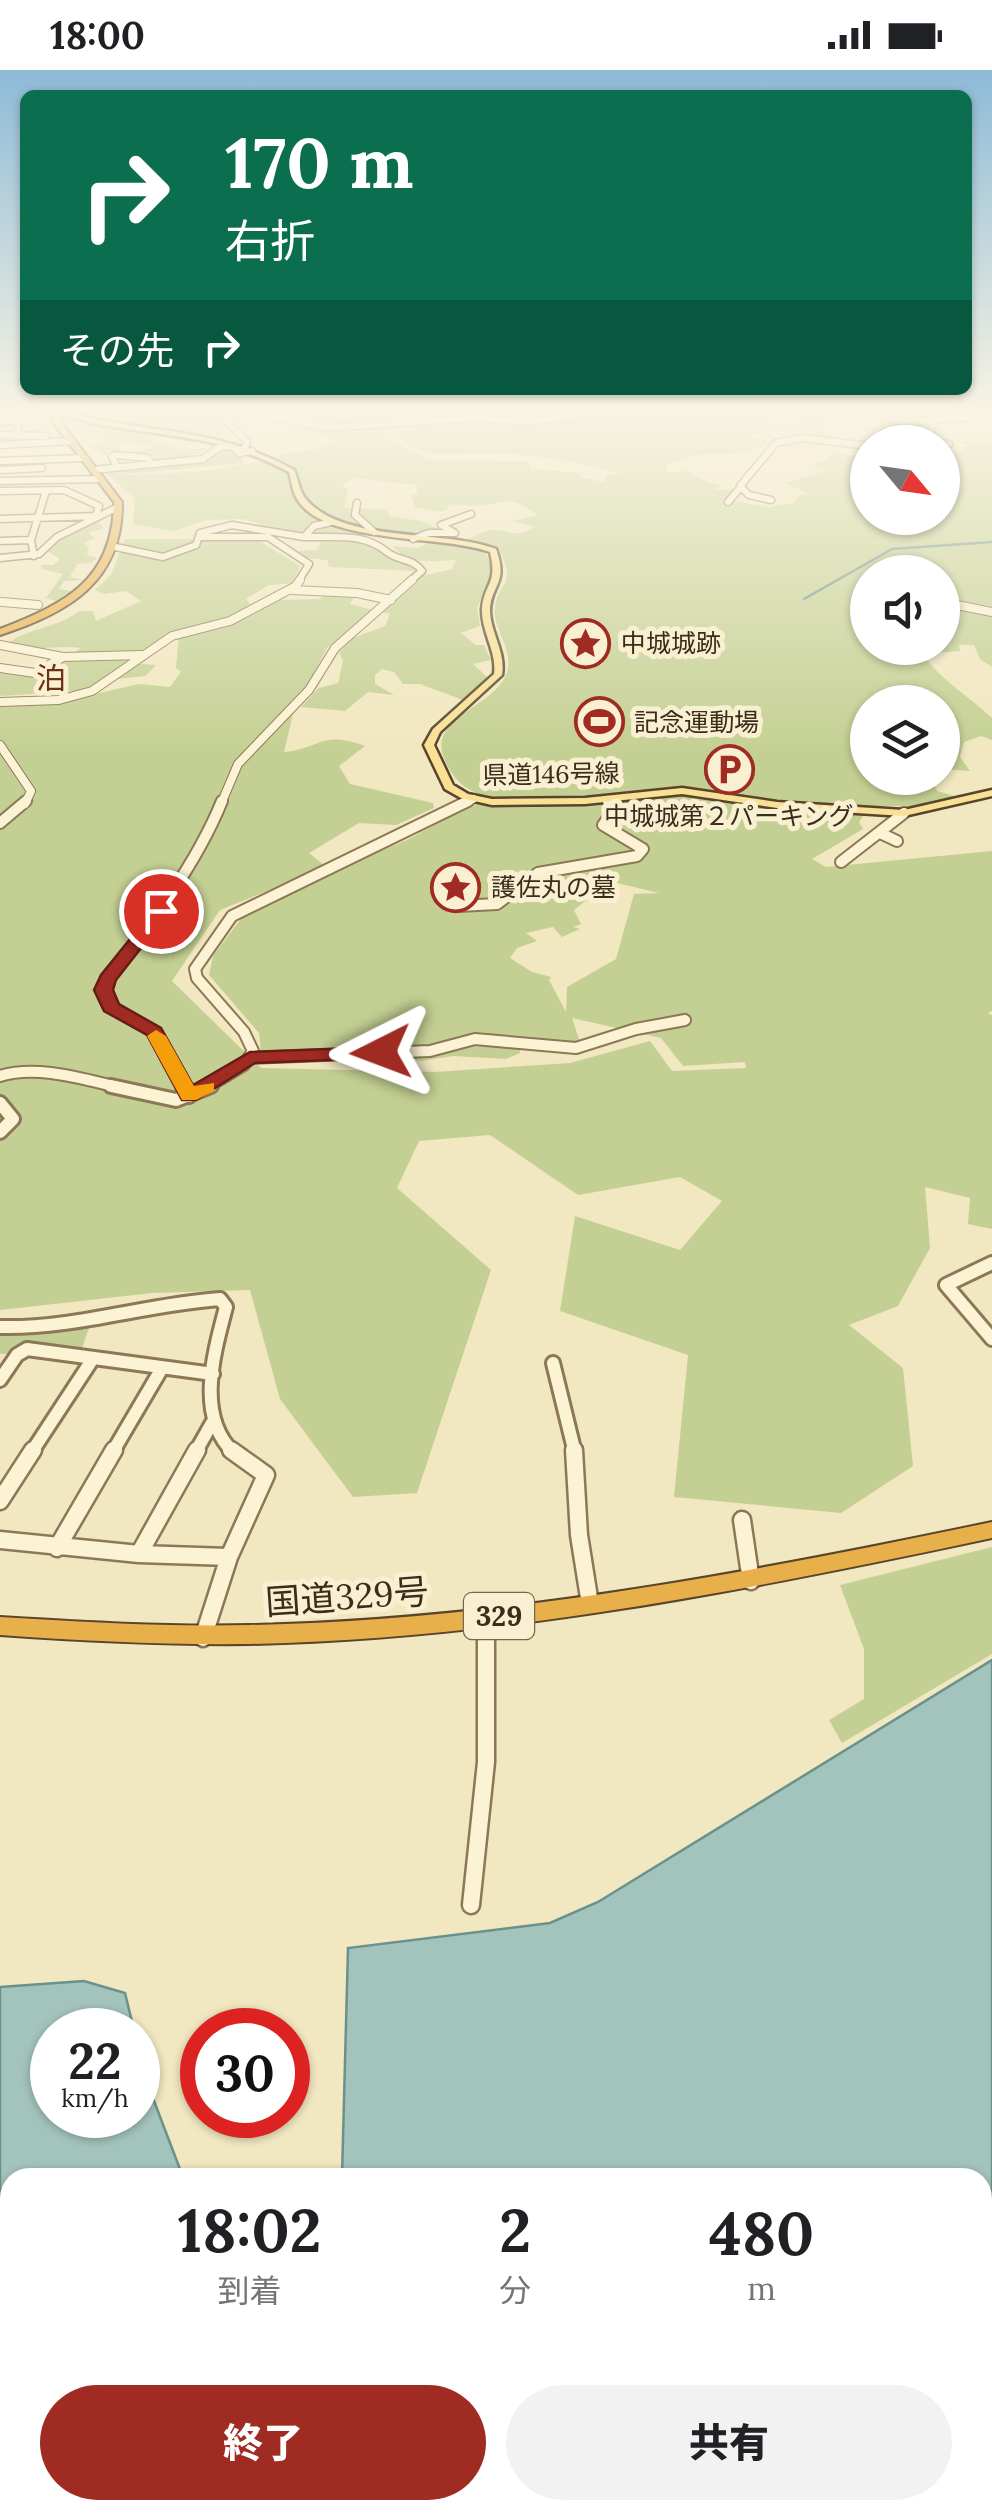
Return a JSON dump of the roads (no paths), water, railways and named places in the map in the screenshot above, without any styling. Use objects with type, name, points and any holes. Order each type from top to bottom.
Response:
[{"type":"highway","points":[[0,632],[84,592],[99,577],[115,522]]},
{"type":"highway","name":"国道329号","points":[[0,1626],[203,1638],[344,1633],[486,1618],[751,1581],[992,1530]]},
{"type":"main road","name":"県道146号線","points":[[331,522],[413,539],[484,546],[492,551],[500,579],[486,614],[500,659],[498,675],[436,731],[430,745],[445,783],[473,799],[510,803],[607,800],[682,791],[777,805],[904,813],[992,793]]},
{"type":"street","points":[[34,556],[31,540],[36,522]]},
{"type":"street","points":[[0,558],[34,556],[57,537],[86,522]]},
{"type":"street","points":[[304,537],[314,526],[329,522]]},
{"type":"street","points":[[363,522],[374,532]]},
{"type":"street","points":[[413,539],[429,533],[454,534],[441,524],[446,522]]},
{"type":"street","points":[[111,546],[169,556],[196,545],[204,531],[232,524],[304,537],[366,538],[422,566],[422,571],[335,648],[308,690],[238,764],[210,830],[161,911],[108,979],[104,990],[111,1007],[154,1032],[189,1096]]},
{"type":"street","points":[[0,702],[58,700],[92,692],[172,636],[230,621],[290,590],[300,584],[309,564],[277,540],[261,536],[199,537]]},
{"type":"street","points":[[0,541],[31,540]]},
{"type":"street","points":[[290,590],[358,593],[390,600]]},
{"type":"street","points":[[5,593],[0,602],[38,605]]},
{"type":"street","points":[[960,606],[992,612]]},
{"type":"street","points":[[0,645],[63,657],[143,655]]},
{"type":"street","points":[[0,668],[35,673],[63,657]]},
{"type":"street","points":[[0,745],[10,752],[30,791],[25,804],[0,823]]},
{"type":"street","points":[[250,1058],[250,1040],[199,984],[195,968],[226,921],[473,799]]},
{"type":"street","points":[[459,906],[497,904],[538,872],[638,856],[642,849],[638,842],[603,825],[612,812],[607,800]]},
{"type":"street","points":[[841,862],[904,813]]},
{"type":"street","points":[[880,833],[898,841]]},
{"type":"street","points":[[0,1076],[12,1072],[67,1076],[160,1099],[189,1096],[250,1058],[430,1051],[475,1039],[576,1048],[636,1028],[685,1020]]},
{"type":"street","points":[[0,1103],[13,1119],[0,1132]]},
{"type":"street","points":[[992,1263],[946,1285],[992,1339]]},
{"type":"street","points":[[0,1327],[85,1324],[191,1300],[220,1299],[226,1314],[213,1356],[212,1424],[139,1554]]},
{"type":"street","points":[[0,1380],[17,1354],[27,1350],[212,1374]]},
{"type":"street","points":[[0,1501],[92,1360]]},
{"type":"street","points":[[553,1363],[574,1442],[579,1535],[590,1604]]},
{"type":"street","points":[[57,1548],[162,1368]]},
{"type":"street","points":[[203,1638],[228,1558],[266,1475],[230,1450],[212,1424]]},
{"type":"street","points":[[742,1520],[751,1581]]},
{"type":"street","points":[[0,1540],[57,1548],[228,1558]]},
{"type":"street","points":[[471,1904],[486,1762],[486,1618]]},
{"type":"water","points":[[992,1660],[992,2168],[342,2168],[348,1948],[550,1923],[598,1902]]},
{"type":"water","points":[[84,1981],[125,1993],[129,2008],[30,2008],[30,2138],[160,2138],[160,2117],[180,2168],[0,2168],[0,1987]]},
{"type":"waterway","points":[[804,599],[892,549],[992,542]]},
{"type":"place","name":"中城城跡","points":[[586,643]]},
{"type":"place","name":"記念運動場","points":[[599,722]]},
{"type":"place","name":"中城城第２パーキング","points":[[729,770]]},
{"type":"place","name":"護佐丸の墓","points":[[456,887]]},
{"type":"district","name":"泊","points":[[51,679]]}]
